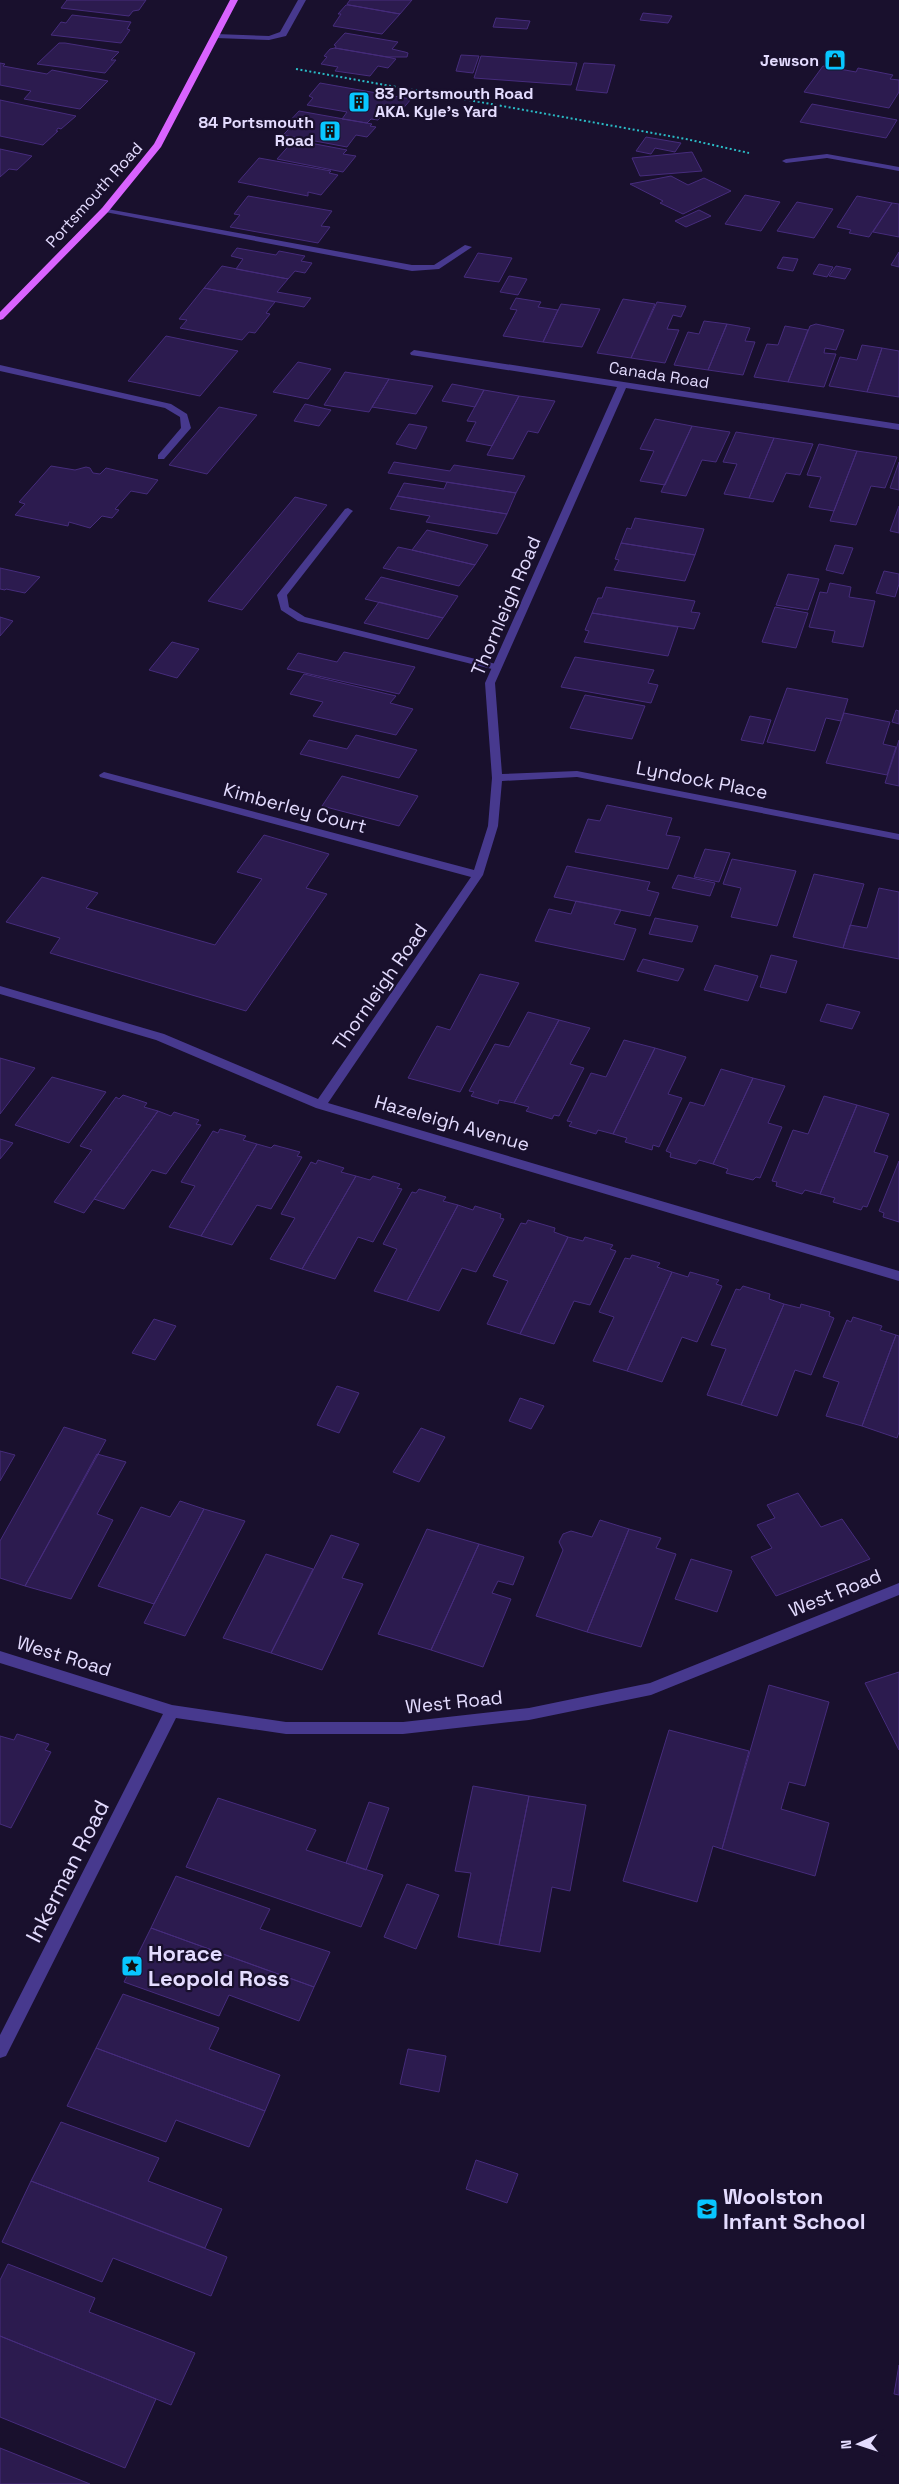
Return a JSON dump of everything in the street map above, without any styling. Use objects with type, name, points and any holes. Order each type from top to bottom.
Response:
[{"type":"main road","name":"Portsmouth Road","points":[[0,317],[105,210],[158,145],[234,0]]},
{"type":"street","points":[[216,36],[269,38],[283,34],[302,0]]},
{"type":"street","points":[[786,161],[827,156],[899,169]]},
{"type":"street","points":[[105,210],[412,268],[436,267],[468,247]]},
{"type":"street","name":"Canada Road","points":[[414,353],[899,427]]},
{"type":"street","points":[[0,368],[168,406],[184,416],[186,428],[161,457]]},
{"type":"street","name":"Thornleigh Road","points":[[320,1104],[478,876],[493,826],[497,778],[490,683],[623,384]]},
{"type":"street","points":[[348,511],[282,595],[284,608],[302,619],[496,667]]},
{"type":"street","name":"Lyndock Place","points":[[497,778],[577,774],[899,837]]},
{"type":"street","name":"Kimberley Court","points":[[104,775],[478,876]]},
{"type":"street","name":"Hazeleigh Avenue","points":[[0,990],[160,1037],[320,1104],[899,1276]]},
{"type":"street","name":"West Road","points":[[0,1657],[172,1711],[286,1728],[403,1728],[529,1714],[651,1688],[899,1589]]},
{"type":"street","name":"Inkerman Road","points":[[0,2051],[172,1711]]},
{"type":"path","points":[[293,68],[686,139],[786,161]]},
{"type":"building","points":[[67,0],[146,0],[139,10],[133,11],[129,16],[61,8]]},
{"type":"building","points":[[350,0],[412,0],[400,14],[349,5],[347,4]]},
{"type":"building","points":[[346,5],[400,14],[382,34],[333,26],[341,14],[338,14]]},
{"type":"building","points":[[643,13],[672,16],[668,23],[640,20]]},
{"type":"building","points":[[72,15],[131,22],[127,29],[130,30],[121,43],[51,35],[61,22],[66,23]]},
{"type":"building","points":[[496,18],[530,21],[527,29],[493,27]]},
{"type":"building","points":[[345,33],[398,42],[392,49],[408,53],[407,57],[387,57],[335,48],[336,46],[334,45]]},
{"type":"building","points":[[59,43],[119,52],[111,60],[116,60],[105,73],[37,64]]},
{"type":"building","points":[[335,48],[396,59],[388,68],[378,66],[370,76],[335,71],[338,67],[321,64],[327,57],[324,56],[330,49]]},
{"type":"building","points":[[461,55],[479,56],[473,73],[456,71]]},
{"type":"building","points":[[481,56],[577,63],[571,85],[474,78]]},
{"type":"building","points":[[0,63],[5,64],[3,66],[47,74],[52,70],[108,81],[80,109],[24,99],[31,91],[0,85]]},
{"type":"building","points":[[584,63],[615,65],[607,93],[576,90]]},
{"type":"building","points":[[823,66],[856,72],[858,68],[893,75],[890,79],[899,80],[899,92],[889,108],[804,92]]},
{"type":"building","name":"83 Portsmouth Road AKA. Kyle's Yard","points":[[320,83],[411,99],[401,111],[387,109],[378,120],[371,119],[367,123],[342,119],[347,112],[307,105],[313,98],[309,96]]},
{"type":"building","points":[[0,100],[76,116],[61,129],[58,128],[56,131],[58,131],[43,145],[0,136]]},
{"type":"building","points":[[812,104],[897,120],[886,138],[800,122]]},
{"type":"building","name":"84 Portsmouth Road","points":[[299,111],[372,124],[370,126],[376,127],[367,137],[356,135],[347,147],[283,135],[292,126],[286,125]]},
{"type":"building","points":[[646,137],[681,143],[675,152],[655,148],[651,154],[636,151]]},
{"type":"building","points":[[294,140],[347,150],[343,154],[356,156],[343,172],[277,159]]},
{"type":"building","points":[[0,149],[32,156],[17,170],[9,169],[0,177]]},
{"type":"building","points":[[692,152],[702,171],[640,176],[632,158]]},
{"type":"building","points":[[259,158],[331,171],[329,173],[338,175],[321,195],[308,192],[308,196],[238,182]]},
{"type":"building","points":[[671,176],[688,185],[704,178],[731,191],[683,214],[660,203],[663,201],[630,184]]},
{"type":"building","points":[[745,195],[780,202],[761,231],[725,224]]},
{"type":"building","points":[[248,196],[332,211],[321,226],[330,227],[318,243],[230,227],[240,215],[234,214]]},
{"type":"building","points":[[857,196],[892,203],[869,237],[849,233],[851,230],[837,227]]},
{"type":"building","points":[[797,202],[833,209],[814,238],[777,231]]},
{"type":"building","points":[[892,203],[899,204],[899,237],[873,232]]},
{"type":"building","points":[[699,210],[711,216],[686,227],[675,221]]},
{"type":"building","points":[[237,248],[276,255],[279,251],[305,256],[301,261],[312,263],[305,273],[295,271],[288,279],[236,269],[243,259],[231,256]]},
{"type":"building","points":[[899,252],[899,267],[891,265]]},
{"type":"building","points":[[478,253],[512,258],[499,282],[464,277]]},
{"type":"building","points":[[783,257],[798,259],[793,271],[777,268]]},
{"type":"building","points":[[819,264],[833,267],[827,277],[813,274]]},
{"type":"building","points":[[222,266],[288,279],[277,292],[311,298],[304,307],[204,288]]},
{"type":"building","points":[[836,266],[851,269],[845,279],[829,276]]},
{"type":"building","points":[[509,276],[527,279],[518,295],[500,292]]},
{"type":"building","points":[[204,288],[275,302],[266,313],[270,314],[255,333],[249,332],[242,340],[180,328],[187,320],[179,319]]},
{"type":"building","points":[[516,298],[541,302],[538,307],[558,310],[543,342],[503,336],[517,310],[510,309]]},
{"type":"building","points":[[623,299],[655,304],[631,358],[597,353]]},
{"type":"building","points":[[657,302],[686,306],[681,317],[673,315],[667,329],[679,330],[665,363],[631,358]]},
{"type":"building","points":[[561,304],[600,309],[582,347],[543,342]]},
{"type":"building","points":[[704,321],[727,324],[708,370],[674,365],[688,332],[699,334]]},
{"type":"building","points":[[727,324],[750,328],[745,341],[755,342],[743,375],[708,370]]},
{"type":"building","points":[[816,324],[844,330],[836,350],[825,348],[824,353],[836,354],[824,387],[788,382],[810,326]]},
{"type":"building","points":[[785,326],[808,330],[788,382],[754,377],[767,344],[778,345]]},
{"type":"building","points":[[166,336],[238,351],[200,396],[128,381]]},
{"type":"building","points":[[862,345],[882,348],[867,392],[829,386],[840,357],[857,360]]},
{"type":"building","points":[[882,348],[899,351],[899,397],[867,392]]},
{"type":"building","points":[[298,362],[331,369],[308,399],[273,392]]},
{"type":"building","points":[[345,372],[389,379],[369,412],[324,405]]},
{"type":"building","points":[[389,379],[433,386],[416,414],[372,407]]},
{"type":"building","points":[[452,384],[484,390],[475,407],[442,401]]},
{"type":"building","points":[[484,390],[519,396],[492,446],[466,441],[476,422],[467,421]]},
{"type":"building","points":[[519,396],[555,401],[538,433],[528,431],[513,459],[487,455]]},
{"type":"building","points":[[305,404],[331,410],[319,426],[294,421]]},
{"type":"building","points":[[219,407],[257,415],[207,474],[169,465]]},
{"type":"building","points":[[655,419],[692,426],[665,485],[640,481],[654,451],[640,449]]},
{"type":"building","points":[[409,424],[427,427],[416,449],[396,444]]},
{"type":"building","points":[[692,426],[730,432],[716,462],[702,460],[686,496],[661,492]]},
{"type":"building","points":[[736,432],[774,438],[749,498],[724,494],[737,464],[723,462]]},
{"type":"building","points":[[774,438],[813,444],[800,475],[786,473],[773,502],[749,498]]},
{"type":"building","points":[[819,444],[857,451],[834,511],[809,507],[821,477],[807,475]]},
{"type":"building","points":[[857,451],[897,457],[885,488],[871,486],[856,525],[830,521]]},
{"type":"building","points":[[394,462],[450,471],[454,465],[525,476],[516,493],[388,473]]},
{"type":"building","points":[[899,462],[899,490],[890,488]]},
{"type":"building","points":[[51,466],[75,470],[86,467],[90,468],[93,473],[100,474],[106,468],[158,480],[147,494],[131,491],[115,509],[119,510],[112,518],[102,516],[90,528],[69,522],[68,526],[15,515],[25,504],[19,502]]},
{"type":"building","points":[[447,482],[516,493],[507,514],[397,496],[404,483],[444,489]]},
{"type":"building","points":[[397,496],[507,514],[497,534],[426,522],[430,516],[390,509]]},
{"type":"building","points":[[295,497],[327,505],[242,610],[208,601]]},
{"type":"building","points":[[899,506],[899,533],[890,531]]},
{"type":"building","points":[[635,518],[704,529],[695,555],[621,543],[627,528],[631,529]]},
{"type":"building","points":[[427,530],[488,545],[475,565],[412,550]]},
{"type":"building","points":[[621,543],[695,555],[685,581],[614,570],[619,560],[615,559]]},
{"type":"building","points":[[835,545],[853,548],[843,574],[826,570]]},
{"type":"building","points":[[398,547],[475,565],[459,586],[383,568]]},
{"type":"building","points":[[0,568],[40,577],[25,593],[0,589]]},
{"type":"building","points":[[884,571],[899,574],[899,584],[895,597],[876,593]]},
{"type":"building","points":[[788,574],[819,579],[808,610],[776,605]]},
{"type":"building","points":[[381,577],[458,596],[443,618],[365,599]]},
{"type":"building","points":[[830,583],[851,587],[849,597],[875,601],[863,647],[832,642],[835,631],[809,627],[820,592],[827,593]]},
{"type":"building","points":[[606,587],[695,601],[691,612],[700,613],[694,629],[592,613],[598,598],[602,598]]},
{"type":"building","points":[[379,602],[443,618],[428,639],[364,623]]},
{"type":"building","points":[[775,607],[808,613],[796,648],[762,642]]},
{"type":"building","points":[[592,613],[678,627],[668,656],[584,642],[589,631],[585,630]]},
{"type":"building","points":[[0,617],[13,621],[0,636]]},
{"type":"building","points":[[172,642],[199,649],[177,678],[149,670]]},
{"type":"building","points":[[344,652],[415,667],[399,694],[287,669],[298,653],[337,662]]},
{"type":"building","points":[[575,657],[654,670],[648,683],[658,685],[651,703],[561,687]]},
{"type":"building","points":[[304,674],[396,696],[390,703],[413,709],[396,735],[313,716],[323,702],[290,694]]},
{"type":"building","points":[[787,688],[848,699],[841,721],[826,718],[815,751],[767,742]]},
{"type":"building","points":[[585,695],[645,706],[632,739],[570,728]]},
{"type":"building","points":[[896,710],[899,711],[899,724],[892,722]]},
{"type":"building","points":[[844,713],[890,722],[883,744],[896,747],[887,775],[826,763]]},
{"type":"building","points":[[750,716],[771,720],[763,744],[741,740]]},
{"type":"building","points":[[356,735],[417,750],[399,778],[300,754],[309,740],[347,749]]},
{"type":"building","points":[[899,740],[899,786],[885,783]]},
{"type":"building","points":[[342,776],[418,796],[399,826],[322,806]]},
{"type":"building","points":[[607,805],[672,818],[666,835],[680,837],[668,869],[575,852],[588,819],[600,821]]},
{"type":"building","points":[[264,835],[329,854],[306,888],[327,894],[246,1011],[50,953],[60,938],[6,922],[42,877],[98,893],[86,908],[215,945],[262,879],[237,872]]},
{"type":"building","points":[[705,849],[730,853],[719,882],[694,877]]},
{"type":"building","points":[[732,859],[796,871],[777,926],[731,917],[741,888],[723,884]]},
{"type":"building","points":[[567,866],[650,882],[647,890],[659,893],[650,916],[554,897]]},
{"type":"building","points":[[814,874],[864,884],[843,948],[793,937]]},
{"type":"building","points":[[678,875],[715,883],[710,896],[672,888]]},
{"type":"building","points":[[879,888],[899,892],[899,959],[843,948],[850,925],[867,928]]},
{"type":"building","points":[[576,901],[621,910],[614,924],[636,929],[624,960],[535,941],[549,909],[571,914]]},
{"type":"building","points":[[655,918],[698,926],[692,942],[649,934]]},
{"type":"building","points":[[771,955],[797,961],[786,993],[760,987]]},
{"type":"building","points":[[643,959],[684,969],[678,981],[637,971]]},
{"type":"building","points":[[715,965],[758,976],[748,1001],[704,990]]},
{"type":"building","points":[[480,974],[519,983],[460,1092],[408,1078],[437,1026],[450,1030]]},
{"type":"building","points":[[827,1004],[860,1012],[852,1029],[820,1021]]},
{"type":"building","points":[[528,1012],[559,1020],[514,1103],[499,1100],[498,1104],[471,1096],[474,1092],[469,1091],[495,1044],[509,1047]]},
{"type":"building","points":[[559,1020],[590,1028],[570,1064],[584,1068],[559,1116],[554,1115],[552,1119],[526,1111],[529,1107],[514,1103]]},
{"type":"building","points":[[624,1040],[655,1048],[613,1134],[598,1130],[596,1134],[569,1126],[572,1122],[567,1121],[591,1073],[606,1077]]},
{"type":"building","points":[[655,1048],[686,1057],[668,1094],[682,1098],[659,1147],[653,1145],[652,1150],[625,1142],[627,1138],[613,1134]]},
{"type":"building","points":[[0,1058],[35,1068],[0,1114]]},
{"type":"building","points":[[721,1069],[753,1078],[713,1164],[699,1160],[696,1164],[670,1157],[671,1153],[666,1151],[690,1102],[704,1106]]},
{"type":"building","points":[[52,1077],[106,1092],[69,1143],[15,1125]]},
{"type":"building","points":[[753,1078],[785,1086],[768,1123],[782,1127],[760,1178],[756,1177],[753,1180],[726,1173],[728,1169],[713,1164]]},
{"type":"building","points":[[123,1095],[147,1103],[144,1107],[158,1111],[84,1213],[54,1202],[92,1150],[80,1146],[116,1097],[119,1099]]},
{"type":"building","points":[[824,1096],[857,1105],[820,1194],[805,1190],[802,1194],[776,1186],[777,1182],[772,1181],[793,1130],[808,1134]]},
{"type":"building","points":[[857,1105],[889,1114],[874,1152],[888,1156],[867,1207],[863,1206],[861,1210],[833,1202],[835,1198],[820,1194]]},
{"type":"building","points":[[158,1111],[171,1116],[174,1112],[199,1120],[196,1124],[201,1125],[166,1174],[152,1170],[124,1209],[94,1199]]},
{"type":"building","points":[[220,1129],[246,1136],[243,1140],[257,1144],[201,1236],[169,1227],[195,1186],[181,1182],[213,1131],[218,1133]]},
{"type":"building","points":[[0,1139],[13,1143],[0,1159]]},
{"type":"building","points":[[257,1144],[271,1148],[274,1145],[300,1152],[297,1156],[302,1157],[271,1209],[257,1205],[232,1245],[201,1236]]},
{"type":"building","points":[[318,1160],[344,1168],[341,1172],[356,1176],[302,1269],[270,1259],[295,1218],[281,1214],[311,1162],[316,1164]]},
{"type":"building","points":[[899,1161],[899,1222],[883,1217],[884,1213],[879,1211]]},
{"type":"building","points":[[356,1176],[370,1180],[373,1176],[400,1184],[397,1188],[402,1189],[373,1242],[358,1237],[335,1279],[302,1269]]},
{"type":"building","points":[[419,1189],[446,1197],[443,1201],[458,1205],[407,1301],[374,1291],[397,1249],[383,1244],[412,1192],[416,1193]]},
{"type":"building","points":[[458,1205],[473,1210],[475,1206],[501,1214],[500,1218],[504,1219],[476,1272],[462,1268],[439,1311],[407,1301]]},
{"type":"building","points":[[528,1220],[555,1228],[554,1232],[568,1237],[520,1334],[487,1324],[508,1281],[493,1276],[521,1223],[526,1224]]},
{"type":"building","points":[[568,1237],[583,1241],[585,1237],[613,1245],[610,1249],[616,1251],[590,1305],[574,1301],[554,1344],[520,1334]]},
{"type":"building","points":[[632,1255],[660,1263],[657,1267],[672,1272],[627,1371],[593,1361],[614,1317],[599,1312],[625,1258],[630,1259]]},
{"type":"building","points":[[672,1272],[688,1277],[690,1272],[719,1280],[716,1284],[722,1286],[697,1342],[682,1337],[662,1382],[627,1371]]},
{"type":"building","points":[[743,1286],[770,1294],[769,1299],[784,1304],[741,1405],[707,1395],[726,1349],[711,1345],[736,1289],[740,1290]]},
{"type":"building","points":[[784,1304],[800,1308],[801,1304],[830,1312],[829,1316],[834,1318],[811,1375],[795,1370],[777,1416],[741,1405]]},
{"type":"building","points":[[853,1317],[882,1326],[880,1330],[896,1335],[862,1426],[826,1416],[839,1382],[823,1377],[847,1320],[851,1322]]},
{"type":"building","points":[[154,1319],[176,1326],[155,1360],[132,1353]]},
{"type":"building","points":[[896,1335],[899,1336],[899,1432],[897,1438],[862,1426]]},
{"type":"building","points":[[337,1386],[359,1393],[339,1433],[317,1425]]},
{"type":"building","points":[[520,1398],[544,1406],[531,1429],[509,1421]]},
{"type":"building","points":[[64,1427],[106,1440],[25,1586],[0,1578],[0,1541]]},
{"type":"building","points":[[421,1428],[445,1437],[419,1482],[393,1472]]},
{"type":"building","points":[[0,1451],[15,1455],[0,1481]]},
{"type":"building","points":[[97,1454],[126,1462],[97,1514],[113,1520],[71,1599],[25,1586]]},
{"type":"building","points":[[798,1493],[821,1527],[842,1519],[870,1559],[776,1596],[751,1557],[772,1548],[757,1525],[775,1518],[767,1505]]},
{"type":"building","points":[[180,1501],[204,1509],[154,1604],[98,1586],[141,1507],[170,1517]]},
{"type":"building","points":[[204,1509],[245,1521],[185,1636],[144,1623]]},
{"type":"building","points":[[600,1520],[629,1529],[587,1632],[536,1616],[563,1550],[559,1542],[563,1534],[571,1531],[592,1537]]},
{"type":"building","points":[[427,1529],[479,1544],[431,1650],[378,1634]]},
{"type":"building","points":[[629,1529],[661,1538],[656,1548],[676,1554],[641,1647],[587,1632]]},
{"type":"building","points":[[331,1535],[359,1544],[342,1578],[363,1584],[322,1670],[271,1653]]},
{"type":"building","points":[[479,1544],[524,1557],[513,1585],[498,1581],[492,1593],[511,1599],[483,1667],[431,1650]]},
{"type":"building","points":[[266,1554],[313,1569],[271,1653],[223,1638]]},
{"type":"building","points":[[691,1559],[732,1571],[717,1612],[675,1599]]},
{"type":"building","points":[[899,1672],[899,1750],[865,1683]]},
{"type":"building","points":[[769,1685],[829,1702],[805,1786],[789,1782],[781,1809],[829,1823],[815,1876],[722,1849]]},
{"type":"building","points":[[669,1730],[749,1751],[722,1849],[713,1846],[697,1902],[623,1881]]},
{"type":"building","points":[[17,1734],[49,1744],[45,1750],[51,1752],[11,1828],[0,1824],[0,1736],[14,1740]]},
{"type":"building","points":[[473,1786],[529,1796],[499,1945],[458,1937],[471,1873],[455,1871]]},
{"type":"building","points":[[529,1796],[586,1805],[570,1891],[552,1887],[540,1952],[499,1945]]},
{"type":"building","points":[[218,1798],[316,1830],[306,1850],[383,1875],[361,1927],[186,1867]]},
{"type":"building","points":[[369,1802],[389,1808],[366,1870],[346,1863]]},
{"type":"building","points":[[176,1876],[270,1909],[260,1929],[330,1952],[314,1987],[151,1928]]},
{"type":"building","points":[[407,1884],[439,1895],[416,1949],[384,1937]]},
{"type":"building","points":[[151,1928],[314,1987],[299,2021],[229,1995],[219,2016],[124,1982]]},
{"type":"building","points":[[123,1994],[219,2028],[209,2049],[280,2075],[265,2111],[96,2048]]},
{"type":"building","points":[[96,2048],[265,2111],[249,2147],[176,2120],[166,2142],[67,2106]]},
{"type":"building","points":[[408,2049],[446,2056],[439,2092],[400,2084]]},
{"type":"building","points":[[61,2122],[159,2158],[148,2181],[222,2209],[205,2248],[31,2181]]},
{"type":"building","points":[[476,2160],[518,2174],[507,2203],[466,2189]]},
{"type":"building","points":[[31,2181],[227,2257],[211,2296],[113,2258],[102,2282],[2,2242]]},
{"type":"building","points":[[8,2264],[95,2298],[89,2312],[195,2353],[171,2405],[0,2336],[0,2280]]},
{"type":"building","points":[[0,2336],[156,2399],[125,2468],[0,2417]]},
{"type":"building","points":[[899,2365],[899,2395],[894,2394]]},
{"type":"building","points":[[0,2448],[90,2484],[0,2484]]},
{"type":"place","name":"Jewson","points":[[835,60]]},
{"type":"place","name":"83 Portsmouth Road AKA. Kyle's Yard","points":[[359,102]]},
{"type":"place","name":"84 Portsmouth Road","points":[[330,131]]},
{"type":"place","name":"Horace Leopold Ross","points":[[132,1966]]},
{"type":"place","name":"Woolston Infant School","points":[[707,2209]]}]
